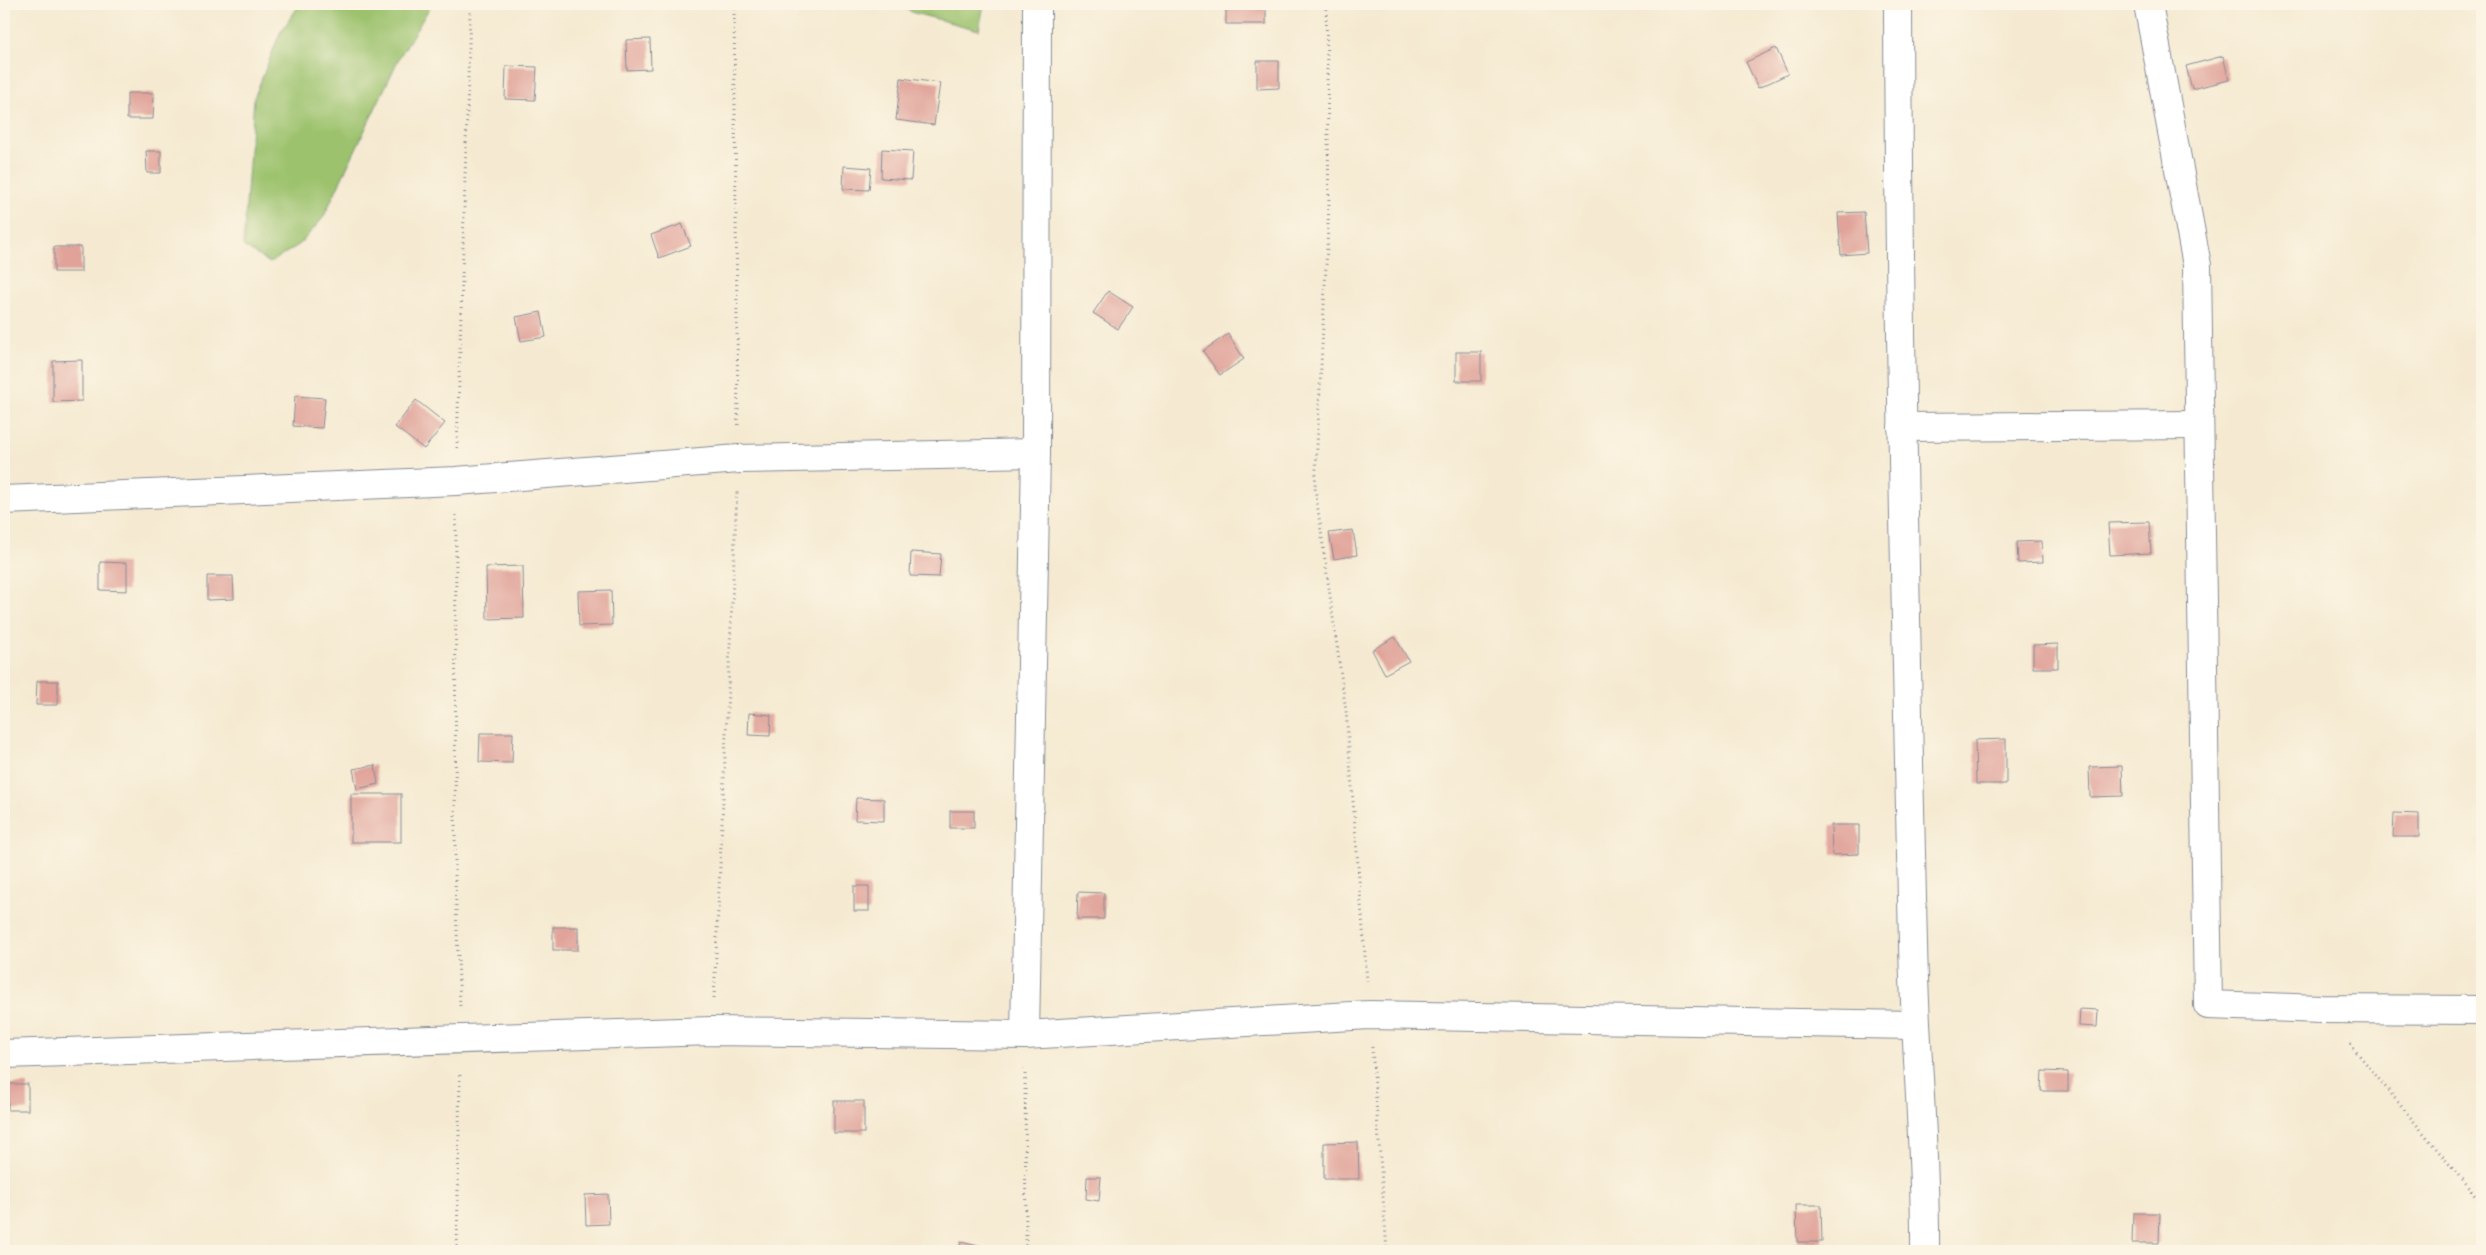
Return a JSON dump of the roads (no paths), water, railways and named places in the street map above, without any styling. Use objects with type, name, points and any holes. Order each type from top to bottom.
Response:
[{"type":"street","points":[[1025,1035],[1036,453],[1037,4]]},
{"type":"street","points":[[1898,4],[1902,427],[1914,1025],[1926,1195],[1925,1251]]},
{"type":"street","points":[[2148,4],[2196,265],[2208,1005],[2321,1009],[2482,1010]]},
{"type":"street","points":[[1902,427],[2199,425]]},
{"type":"street","points":[[4,500],[456,481],[739,459],[1036,453]]},
{"type":"street","points":[[4,1054],[712,1031],[1025,1035],[1369,1015],[1914,1025]]}]
